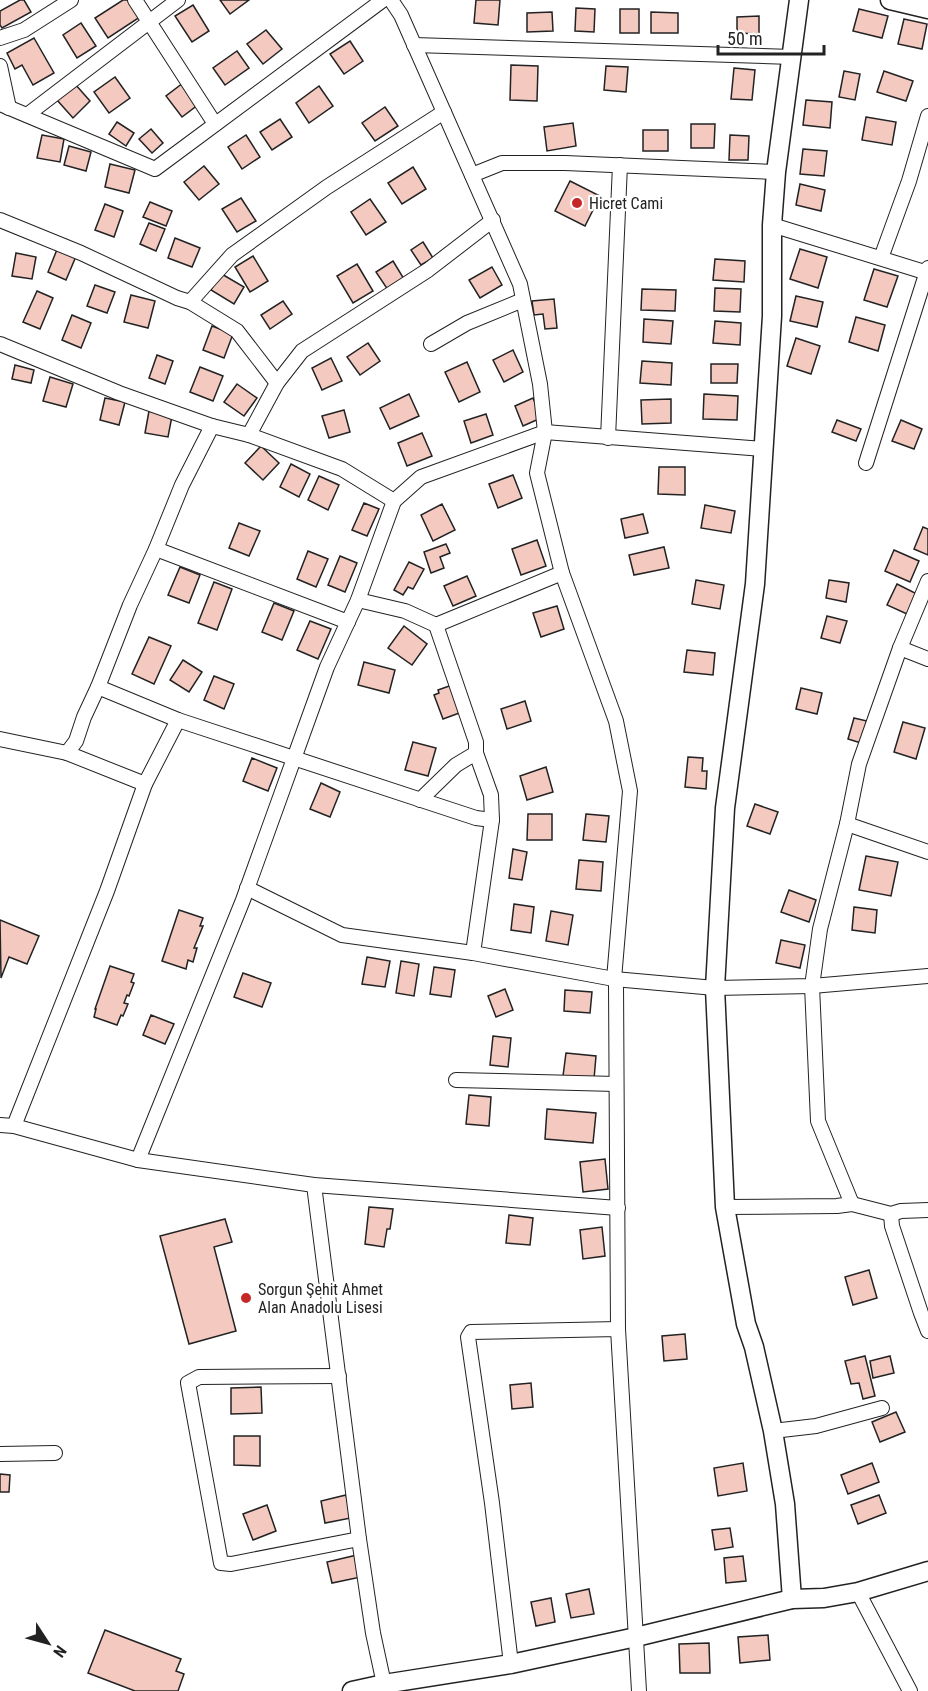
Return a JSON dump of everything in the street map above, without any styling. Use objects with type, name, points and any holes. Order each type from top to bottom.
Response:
[{"type":"street","points":[[0,38],[24,30],[71,0]]},
{"type":"street","points":[[135,0],[215,124]]},
{"type":"street","points":[[27,115],[178,0]]},
{"type":"street","points":[[0,66],[5,106],[155,169],[383,0]]},
{"type":"street","points":[[392,0],[401,15],[520,284],[540,384],[545,432],[537,473],[562,573],[616,721],[630,791],[614,979],[616,983],[618,1329],[639,1691]]},
{"type":"street","points":[[792,1599],[786,1504],[773,1431],[754,1347],[746,1324],[725,1206],[715,988],[725,808],[754,584],[772,316],[772,225],[776,172],[799,0]]},
{"type":"street","points":[[892,0],[928,9]]},
{"type":"street","points":[[414,45],[792,57]]},
{"type":"street","points":[[190,302],[232,255],[327,187],[444,112]]},
{"type":"street","points":[[880,258],[909,181],[928,116]]},
{"type":"street","points":[[472,175],[501,163],[565,163],[776,172]]},
{"type":"street","points":[[608,438],[620,165]]},
{"type":"street","points":[[0,220],[190,302],[237,331],[277,383]]},
{"type":"street","points":[[249,435],[277,383],[302,351],[428,270],[493,220]]},
{"type":"street","points":[[772,225],[928,271],[866,463]]},
{"type":"street","points":[[431,344],[467,323],[523,300]]},
{"type":"street","points":[[0,345],[119,393],[212,426],[249,435],[342,469],[394,501]]},
{"type":"street","points":[[67,753],[76,741],[130,605],[182,484],[212,426]]},
{"type":"street","points":[[138,1160],[247,888],[327,667],[358,600],[394,501],[421,477],[545,432],[763,449]]},
{"type":"street","points":[[156,549],[348,622]]},
{"type":"street","points":[[358,600],[405,611],[436,625],[562,573]]},
{"type":"street","points":[[852,1204],[818,1121],[812,986],[820,929],[847,824],[859,764],[900,648],[928,581]]},
{"type":"street","points":[[436,625],[476,742],[476,753],[491,795],[492,820],[472,953]]},
{"type":"street","points":[[900,648],[928,659]]},
{"type":"street","points":[[98,687],[178,720],[476,818],[492,820]]},
{"type":"street","points":[[178,720],[145,784],[106,891],[7,1125],[138,1160],[314,1185],[618,1208]]},
{"type":"street","points":[[0,739],[67,753],[145,784]]},
{"type":"street","points":[[420,800],[456,765],[476,753]]},
{"type":"street","points":[[847,824],[928,852]]},
{"type":"street","points":[[247,888],[342,935],[472,953],[614,979],[715,988],[812,986],[928,976]]},
{"type":"street","points":[[456,1080],[616,1084]]},
{"type":"street","points":[[314,1185],[359,1539],[373,1633],[384,1684]]},
{"type":"street","points":[[725,1206],[852,1204],[891,1214],[901,1211],[928,1210]]},
{"type":"street","points":[[891,1214],[892,1226],[928,1331]]},
{"type":"street","points":[[511,1664],[492,1503],[468,1337],[471,1332],[618,1329]]},
{"type":"street","points":[[339,1376],[199,1377],[188,1383],[221,1563],[231,1564],[359,1539]]},
{"type":"street","points":[[773,1431],[816,1426],[882,1408]]},
{"type":"street","points":[[0,1454],[55,1453]]},
{"type":"street","points":[[352,1691],[511,1664],[636,1637],[792,1599],[824,1598],[858,1592],[928,1571]]},
{"type":"street","points":[[858,1592],[910,1691]]},
{"type":"building","points":[[24,0],[31,12],[2,28],[0,11]]},
{"type":"building","points":[[123,0],[133,0],[143,15],[108,38],[95,18]]},
{"type":"building","points":[[220,0],[249,0],[230,14]]},
{"type":"building","points":[[476,0],[500,0],[498,25],[474,23]]},
{"type":"building","points":[[193,5],[209,31],[192,42],[175,16]]},
{"type":"building","points":[[576,8],[595,9],[594,32],[575,31]]},
{"type":"building","points":[[620,9],[639,9],[639,33],[620,33]]},
{"type":"building","points":[[859,9],[888,16],[882,38],[853,31]]},
{"type":"building","points":[[552,12],[553,31],[527,32],[527,13]]},
{"type":"building","points":[[651,12],[678,13],[678,33],[651,33]]},
{"type":"building","points":[[759,16],[759,34],[737,33],[737,17]]},
{"type":"building","points":[[904,19],[927,24],[922,49],[898,44]]},
{"type":"building","points":[[81,23],[96,46],[77,58],[63,35]]},
{"type":"building","points":[[266,30],[282,49],[263,64],[247,44]]},
{"type":"building","points":[[34,38],[54,73],[33,85],[22,65],[15,69],[7,53]]},
{"type":"building","points":[[350,41],[363,61],[344,74],[330,54]]},
{"type":"building","points":[[237,51],[249,68],[225,85],[213,68]]},
{"type":"building","points":[[511,65],[538,66],[537,101],[510,100]]},
{"type":"building","points":[[606,66],[628,67],[626,92],[604,90]]},
{"type":"building","points":[[734,68],[755,70],[752,100],[731,99]]},
{"type":"building","points":[[844,71],[860,74],[855,100],[839,97]]},
{"type":"building","points":[[884,71],[913,81],[906,101],[877,92]]},
{"type":"building","points":[[115,77],[130,98],[109,113],[94,92]]},
{"type":"building","points":[[183,83],[199,104],[182,117],[166,96]]},
{"type":"building","points":[[75,84],[90,101],[73,118],[57,100]]},
{"type":"building","points":[[319,86],[333,106],[309,123],[296,103]]},
{"type":"building","points":[[806,100],[832,102],[830,128],[803,125]]},
{"type":"building","points":[[385,107],[398,126],[375,141],[362,123]]},
{"type":"building","points":[[866,117],[896,122],[892,145],[862,140]]},
{"type":"building","points":[[280,119],[292,137],[272,150],[260,132]]},
{"type":"building","points":[[117,122],[134,133],[126,146],[109,134]]},
{"type":"building","points":[[573,123],[576,146],[547,151],[544,127]]},
{"type":"building","points":[[691,124],[715,124],[714,148],[691,148]]},
{"type":"building","points":[[151,129],[163,143],[152,153],[139,139]]},
{"type":"building","points":[[643,130],[668,130],[668,151],[643,151]]},
{"type":"building","points":[[42,135],[64,139],[60,162],[37,158]]},
{"type":"building","points":[[246,135],[260,157],[242,169],[228,147]]},
{"type":"building","points":[[730,135],[749,136],[748,160],[729,160]]},
{"type":"building","points":[[69,146],[91,152],[86,171],[64,165]]},
{"type":"building","points":[[803,149],[827,151],[824,176],[800,174]]},
{"type":"building","points":[[110,164],[135,170],[129,193],[105,187]]},
{"type":"building","points":[[204,166],[219,184],[199,200],[184,182]]},
{"type":"building","points":[[413,167],[426,189],[402,204],[388,183]]},
{"type":"building","name":"Hicret Cami","points":[[570,181],[600,196],[585,226],[555,211]]},
{"type":"building","points":[[800,184],[825,190],[821,211],[796,205]]},
{"type":"building","points":[[241,198],[256,221],[237,232],[222,209]]},
{"type":"building","points":[[370,199],[386,222],[366,235],[351,212]]},
{"type":"building","points":[[150,202],[172,211],[166,226],[143,217]]},
{"type":"building","points":[[105,204],[123,211],[114,237],[95,230]]},
{"type":"building","points":[[149,223],[165,229],[156,251],[140,244]]},
{"type":"building","points":[[175,238],[200,248],[192,267],[168,258]]},
{"type":"building","points":[[423,242],[433,258],[421,265],[411,250]]},
{"type":"building","points":[[58,247],[77,254],[66,280],[48,272]]},
{"type":"building","points":[[800,249],[827,257],[818,288],[790,279]]},
{"type":"building","points":[[16,253],[36,257],[32,279],[12,276]]},
{"type":"building","points":[[253,256],[268,281],[250,292],[235,267]]},
{"type":"building","points":[[715,259],[745,261],[744,282],[713,280]]},
{"type":"building","points":[[393,261],[404,279],[388,290],[376,272]]},
{"type":"building","points":[[357,264],[373,291],[353,303],[337,276]]},
{"type":"building","points":[[492,267],[502,285],[480,298],[469,280]]},
{"type":"building","points":[[874,269],[898,276],[887,307],[864,300]]},
{"type":"building","points":[[220,273],[244,287],[234,304],[211,290]]},
{"type":"building","points":[[95,285],[115,292],[107,313],[87,306]]},
{"type":"building","points":[[715,288],[741,289],[740,312],[714,311]]},
{"type":"building","points":[[642,289],[676,290],[675,311],[641,310]]},
{"type":"building","points":[[37,291],[53,298],[40,329],[23,322]]},
{"type":"building","points":[[131,295],[155,301],[148,328],[124,322]]},
{"type":"building","points":[[796,296],[823,302],[817,327],[790,321]]},
{"type":"building","points":[[554,299],[557,328],[545,329],[543,314],[534,315],[532,301]]},
{"type":"building","points":[[283,301],[292,314],[270,329],[261,315]]},
{"type":"building","points":[[72,315],[91,323],[81,348],[62,340]]},
{"type":"building","points":[[856,317],[885,325],[878,351],[849,342]]},
{"type":"building","points":[[644,319],[673,321],[671,344],[643,342]]},
{"type":"building","points":[[715,321],[741,323],[740,345],[713,343]]},
{"type":"building","points":[[212,326],[233,334],[224,358],[203,350]]},
{"type":"building","points":[[796,338],[820,346],[811,374],[787,366]]},
{"type":"building","points":[[368,343],[380,361],[360,375],[347,357]]},
{"type":"building","points":[[513,350],[523,372],[504,382],[493,360]]},
{"type":"building","points":[[157,355],[173,361],[165,384],[149,378]]},
{"type":"building","points":[[331,358],[342,381],[322,390],[312,368]]},
{"type":"building","points":[[642,361],[672,363],[671,385],[640,383]]},
{"type":"building","points":[[467,362],[480,392],[459,402],[445,372]]},
{"type":"building","points":[[711,364],[738,364],[737,383],[711,383]]},
{"type":"building","points":[[15,365],[34,370],[31,383],[12,379]]},
{"type":"building","points":[[200,367],[223,376],[213,401],[190,392]]},
{"type":"building","points":[[50,377],[73,384],[66,407],[43,401]]},
{"type":"building","points":[[237,384],[257,398],[244,416],[224,402]]},
{"type":"building","points":[[409,394],[419,416],[390,429],[380,408]]},
{"type":"building","points":[[704,394],[738,396],[737,420],[703,419]]},
{"type":"building","points":[[105,398],[125,402],[119,425],[100,420]]},
{"type":"building","points":[[533,398],[541,418],[523,426],[515,406]]},
{"type":"building","points":[[671,399],[671,423],[642,424],[641,400]]},
{"type":"building","points":[[344,410],[350,432],[329,438],[322,416]]},
{"type":"building","points":[[149,411],[172,416],[168,437],[145,433]]},
{"type":"building","points":[[486,414],[493,435],[471,443],[464,421]]},
{"type":"building","points":[[837,420],[861,429],[856,441],[832,432]]},
{"type":"building","points":[[901,420],[922,429],[914,449],[892,441]]},
{"type":"building","points":[[422,433],[432,456],[407,466],[398,443]]},
{"type":"building","points":[[261,446],[279,463],[263,480],[245,463]]},
{"type":"building","points":[[291,464],[310,474],[299,497],[280,487]]},
{"type":"building","points":[[659,467],[685,467],[685,495],[658,494]]},
{"type":"building","points":[[513,475],[522,498],[498,508],[489,484]]},
{"type":"building","points":[[319,476],[339,485],[328,510],[308,500]]},
{"type":"building","points":[[364,503],[379,509],[367,536],[352,530]]},
{"type":"building","points":[[442,504],[455,530],[433,541],[421,515]]},
{"type":"building","points":[[705,505],[735,511],[731,533],[701,528]]},
{"type":"building","points":[[643,514],[648,533],[625,538],[621,519]]},
{"type":"building","points":[[239,523],[260,531],[249,556],[229,548]]},
{"type":"building","points":[[923,527],[928,529],[928,555],[914,549]]},
{"type":"building","points":[[537,540],[546,566],[521,575],[512,549]]},
{"type":"building","points":[[446,544],[450,553],[440,557],[444,568],[431,573],[424,552]]},
{"type":"building","points":[[664,547],[669,568],[634,575],[629,555]]},
{"type":"building","points":[[894,550],[919,561],[910,582],[885,571]]},
{"type":"building","points":[[308,551],[328,559],[316,587],[297,579]]},
{"type":"building","points":[[340,556],[357,563],[345,592],[328,585]]},
{"type":"building","points":[[409,562],[424,569],[413,589],[408,587],[403,595],[394,590]]},
{"type":"building","points":[[180,567],[200,575],[189,603],[168,595]]},
{"type":"building","points":[[467,576],[476,596],[453,606],[444,586]]},
{"type":"building","points":[[696,580],[724,585],[720,609],[692,604]]},
{"type":"building","points":[[829,580],[849,583],[846,602],[826,598]]},
{"type":"building","points":[[214,582],[232,589],[217,630],[198,623]]},
{"type":"building","points":[[897,584],[917,594],[907,614],[887,605]]},
{"type":"building","points":[[274,603],[294,611],[282,640],[262,632]]},
{"type":"building","points":[[557,606],[564,629],[541,637],[533,613]]},
{"type":"building","points":[[827,616],[847,621],[840,643],[821,638]]},
{"type":"building","points":[[310,621],[331,629],[318,659],[297,650]]},
{"type":"building","points":[[404,626],[427,644],[412,665],[388,648]]},
{"type":"building","points":[[149,637],[171,646],[154,684],[132,674]]},
{"type":"building","points":[[687,650],[715,653],[713,675],[684,672]]},
{"type":"building","points":[[183,660],[202,672],[189,692],[170,680]]},
{"type":"building","points":[[364,662],[395,670],[389,693],[358,685]]},
{"type":"building","points":[[214,676],[234,684],[224,709],[204,700]]},
{"type":"building","points":[[452,685],[462,712],[443,719],[434,695],[439,693],[438,690]]},
{"type":"building","points":[[801,688],[822,693],[817,714],[796,709]]},
{"type":"building","points":[[525,701],[531,721],[507,729],[501,709]]},
{"type":"building","points":[[854,718],[867,721],[861,743],[848,739]]},
{"type":"building","points":[[903,722],[925,728],[916,759],[894,752]]},
{"type":"building","points":[[413,742],[436,748],[428,776],[405,770]]},
{"type":"building","points":[[688,757],[703,758],[702,771],[707,771],[706,789],[685,787]]},
{"type":"building","points":[[252,758],[277,768],[268,791],[243,781]]},
{"type":"building","points":[[546,767],[553,792],[527,800],[520,776]]},
{"type":"building","points":[[321,783],[340,792],[330,817],[310,809]]},
{"type":"building","points":[[755,804],[778,812],[770,834],[747,826]]},
{"type":"building","points":[[528,814],[552,814],[552,840],[527,840]]},
{"type":"building","points":[[586,814],[609,816],[606,842],[583,840]]},
{"type":"building","points":[[513,849],[527,852],[522,880],[509,878]]},
{"type":"building","points":[[866,856],[898,862],[891,896],[859,890]]},
{"type":"building","points":[[579,860],[603,862],[601,891],[576,889]]},
{"type":"building","points":[[789,890],[816,900],[809,922],[781,912]]},
{"type":"building","points":[[514,904],[534,907],[531,933],[511,930]]},
{"type":"building","points":[[854,907],[877,910],[875,933],[852,930]]},
{"type":"building","points":[[179,910],[203,918],[200,926],[203,926],[194,948],[197,948],[193,962],[188,960],[186,969],[162,961]]},
{"type":"building","points":[[551,911],[573,915],[568,945],[546,941]]},
{"type":"building","points":[[0,920],[39,936],[27,964],[9,957],[1,978]]},
{"type":"building","points":[[781,940],[805,945],[800,968],[776,963]]},
{"type":"building","points":[[367,957],[390,961],[385,987],[362,984]]},
{"type":"building","points":[[401,961],[419,964],[414,996],[396,993]]},
{"type":"building","points":[[110,966],[134,974],[131,982],[134,983],[124,1003],[128,1004],[117,1025],[94,1017]]},
{"type":"building","points":[[434,967],[455,970],[451,997],[430,994]]},
{"type":"building","points":[[243,973],[271,983],[262,1007],[234,997]]},
{"type":"building","points":[[505,989],[513,1010],[496,1017],[488,996]]},
{"type":"building","points":[[565,990],[592,992],[590,1013],[564,1011]]},
{"type":"building","points":[[151,1015],[174,1024],[165,1044],[143,1035]]},
{"type":"building","points":[[493,1036],[511,1038],[508,1067],[490,1065]]},
{"type":"building","points":[[566,1053],[596,1056],[594,1079],[563,1076]]},
{"type":"building","points":[[469,1095],[491,1097],[489,1126],[466,1124]]},
{"type":"building","points":[[547,1109],[596,1113],[593,1143],[545,1139]]},
{"type":"building","points":[[605,1159],[608,1189],[583,1192],[580,1162]]},
{"type":"building","points":[[369,1207],[393,1209],[384,1247],[365,1244]]},
{"type":"building","points":[[509,1215],[533,1218],[530,1245],[506,1243]]},
{"type":"building","points":[[225,1219],[232,1242],[214,1247],[236,1331],[189,1344],[160,1236]]},
{"type":"building","points":[[602,1227],[605,1256],[583,1259],[580,1230]]},
{"type":"building","points":[[869,1270],[877,1298],[853,1305],[845,1277]]},
{"type":"building","points":[[685,1334],[687,1359],[664,1361],[662,1336]]},
{"type":"building","points":[[865,1356],[875,1396],[863,1399],[859,1383],[851,1384],[845,1361]]},
{"type":"building","points":[[890,1356],[894,1373],[873,1378],[870,1361]]},
{"type":"building","points":[[531,1383],[533,1407],[512,1409],[510,1385]]},
{"type":"building","points":[[261,1387],[262,1413],[231,1414],[231,1388]]},
{"type":"building","points":[[896,1412],[905,1432],[880,1442],[872,1422]]},
{"type":"building","points":[[234,1436],[260,1436],[260,1466],[234,1465]]},
{"type":"building","points":[[743,1463],[747,1491],[718,1496],[714,1468]]},
{"type":"building","points":[[872,1463],[879,1482],[848,1494],[841,1475]]},
{"type":"building","points":[[0,1474],[10,1475],[9,1492],[0,1492]]},
{"type":"building","points":[[346,1495],[351,1518],[325,1523],[321,1501]]},
{"type":"building","points":[[879,1495],[886,1513],[858,1524],[851,1505]]},
{"type":"building","points":[[267,1505],[276,1531],[253,1540],[243,1514]]},
{"type":"building","points":[[730,1528],[733,1547],[715,1550],[712,1530]]},
{"type":"building","points":[[357,1555],[361,1577],[332,1583],[327,1562]]},
{"type":"building","points":[[743,1556],[746,1581],[726,1583],[724,1558]]},
{"type":"building","points":[[589,1589],[594,1614],[571,1618],[566,1594]]},
{"type":"building","points":[[551,1598],[555,1622],[536,1626],[531,1602]]},
{"type":"building","points":[[105,1630],[181,1659],[176,1671],[184,1674],[178,1691],[135,1691],[88,1673]]},
{"type":"building","points":[[768,1635],[770,1660],[740,1663],[738,1637]]},
{"type":"building","points":[[709,1643],[710,1673],[680,1673],[679,1644]]},
{"type":"place","name":"Hicret Cami","points":[[577,203]]},
{"type":"place","name":"Sorgun Şehit Ahmet Alan Anadolu Lisesi","points":[[246,1298]]}]
